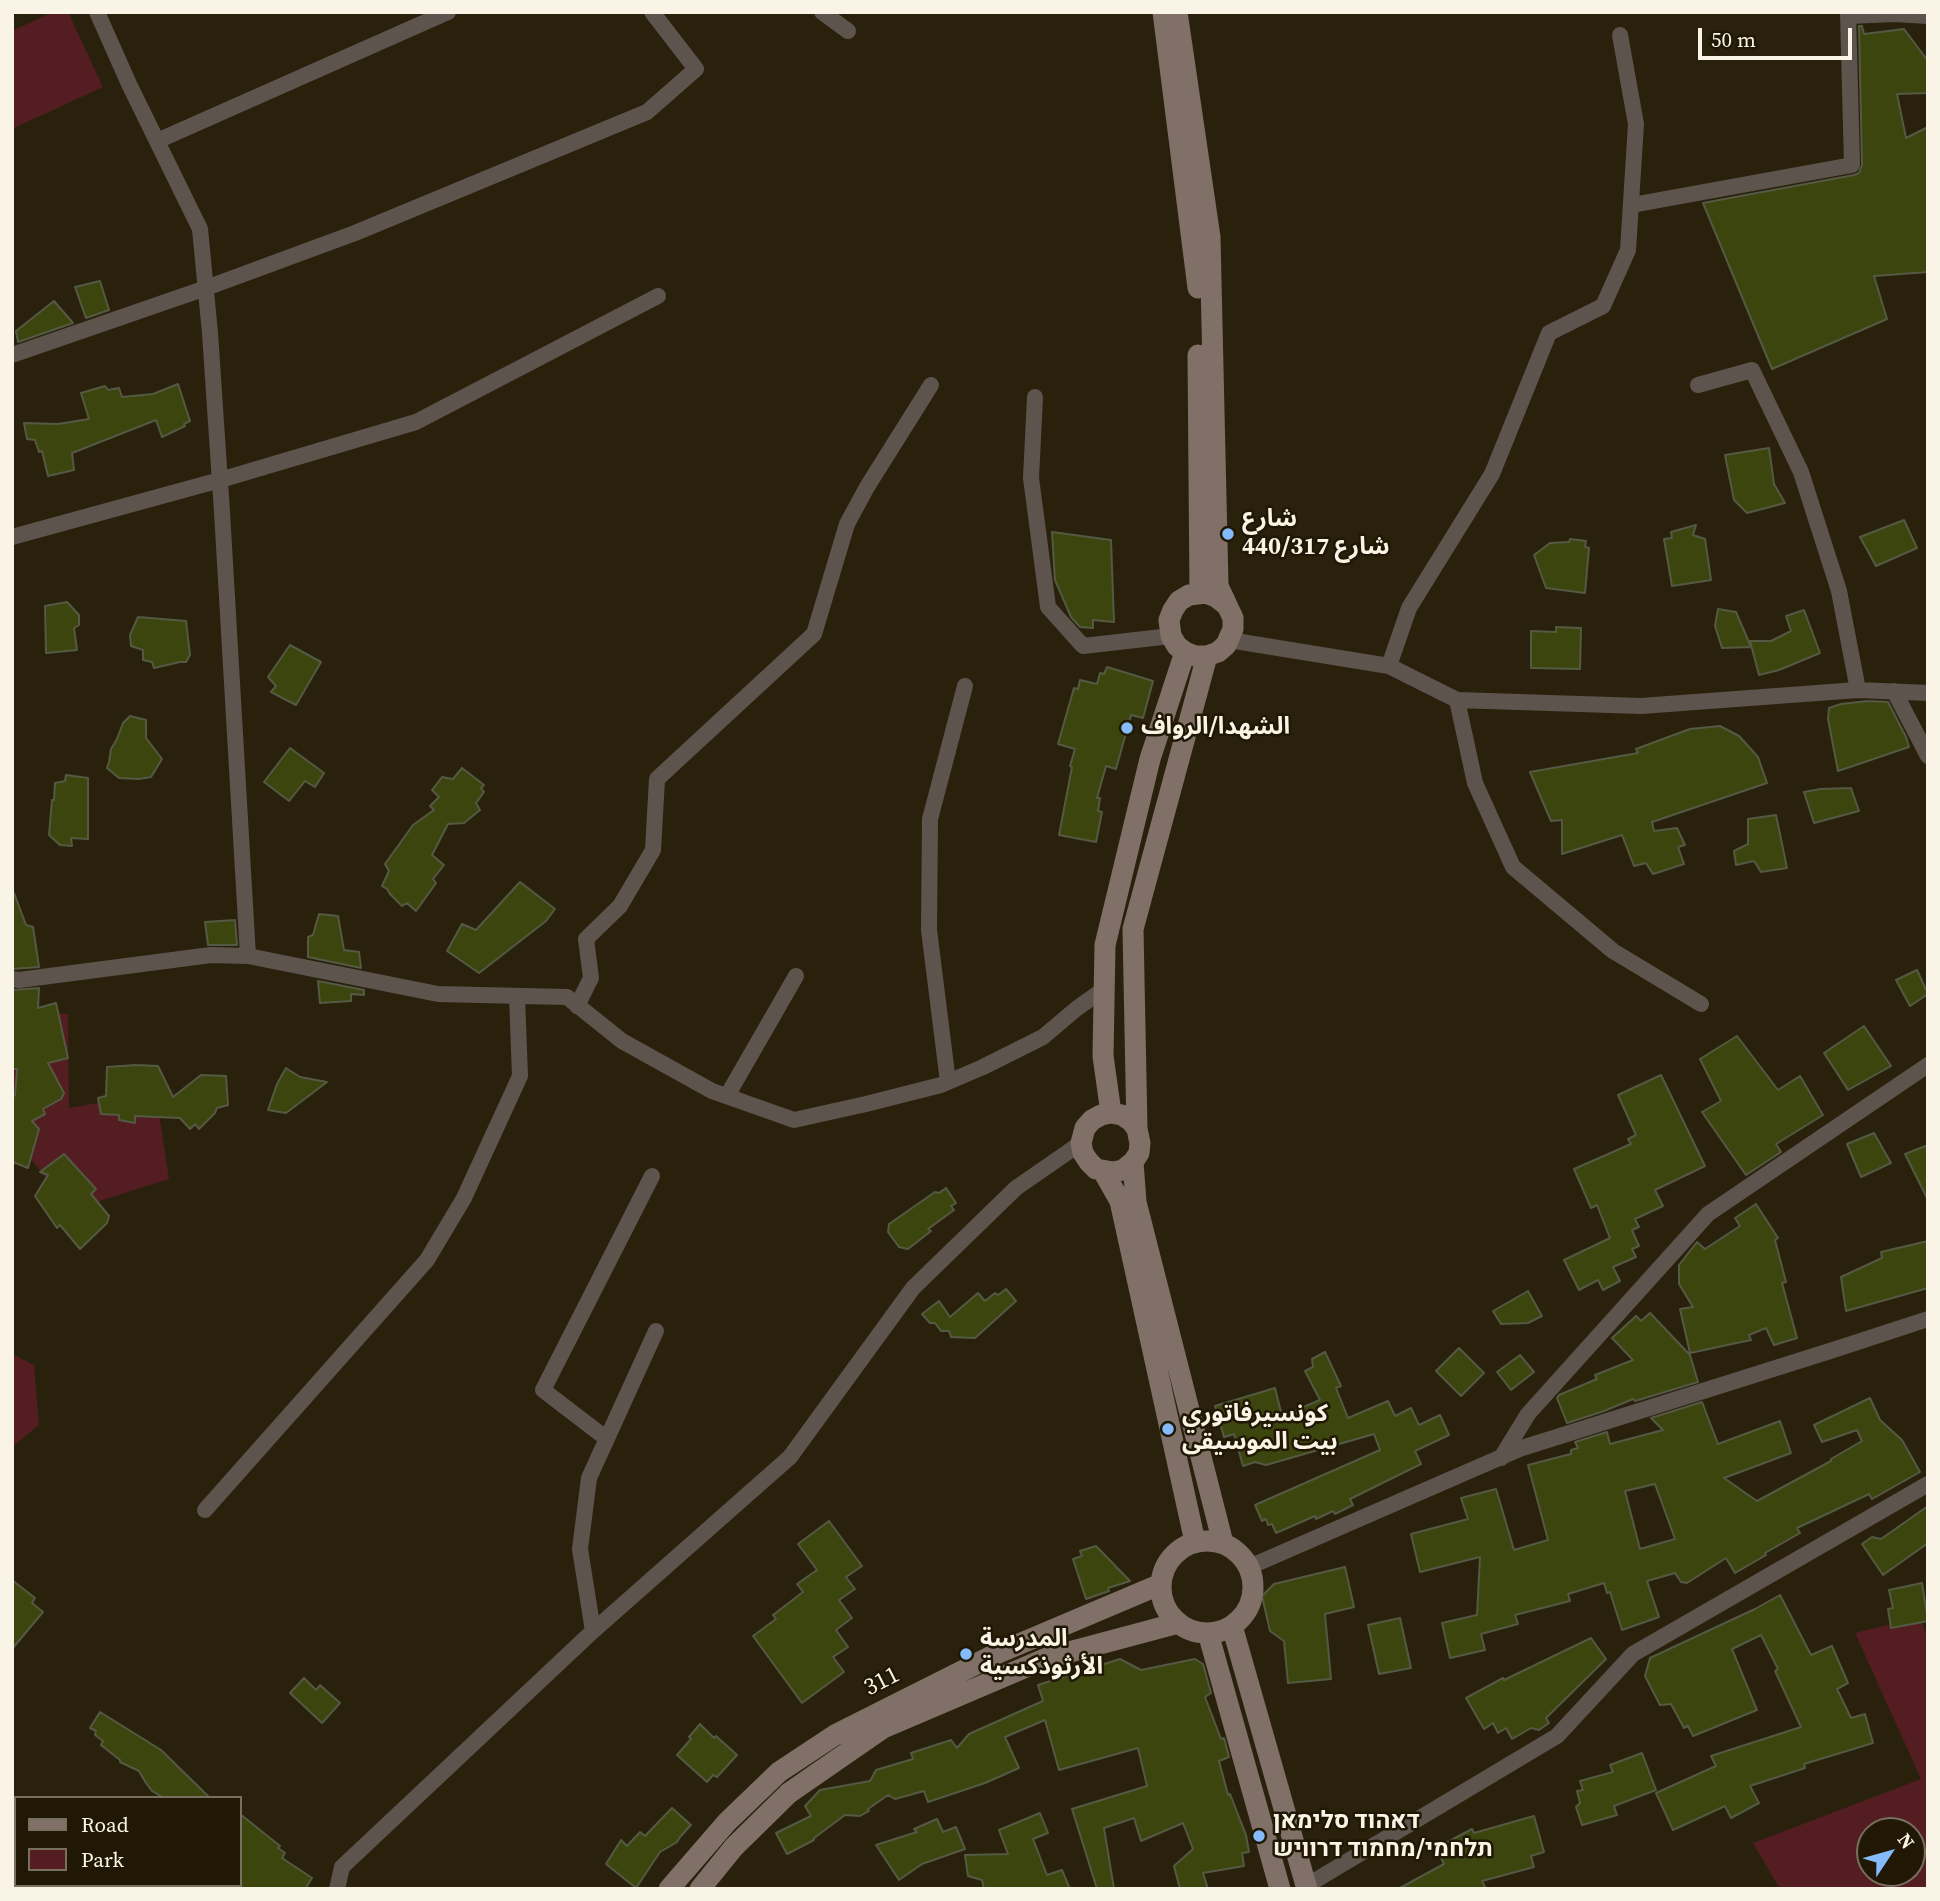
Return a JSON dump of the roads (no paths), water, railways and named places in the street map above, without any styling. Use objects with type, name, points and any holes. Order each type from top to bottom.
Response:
[{"type":"street","points":[[97,12],[200,229],[220,480],[248,956]]},
{"type":"street","points":[[157,141],[447,12]]},
{"type":"street","points":[[12,355],[355,233],[647,112],[696,69],[652,12]]},
{"type":"street","points":[[822,12],[848,31]]},
{"type":"street","points":[[1163,12],[1198,281],[1200,593]]},
{"type":"street","points":[[1177,12],[1209,237],[1219,586],[1233,618],[1229,640],[1217,652],[1207,656],[1195,656],[1178,644],[1169,620],[1179,601],[1200,593],[1216,597],[1225,604]]},
{"type":"street","points":[[1632,205],[1852,165],[1848,14],[1928,16]]},
{"type":"street","points":[[1389,666],[1409,608],[1492,474],[1549,333],[1603,306],[1628,250],[1636,124],[1620,35]]},
{"type":"street","points":[[12,537],[220,480],[416,422],[658,296]]},
{"type":"street","points":[[1698,385],[1752,370],[1801,472],[1839,591],[1858,690]]},
{"type":"street","points":[[577,1006],[591,978],[586,939],[621,906],[653,850],[657,779],[814,634],[847,524],[867,486],[931,385]]},
{"type":"street","points":[[1035,397],[1031,478],[1048,607],[1083,646],[1178,644]]},
{"type":"street","points":[[1229,640],[1389,666],[1457,700],[1641,706],[1858,690],[1928,693]]},
{"type":"street","points":[[1111,1113],[1103,1056],[1105,945],[1178,644]]},
{"type":"street","points":[[1137,1129],[1122,1115],[1101,1115],[1085,1128],[1081,1143],[1083,1153],[1096,1169],[1113,1172],[1123,1170],[1139,1153],[1133,929],[1207,656]]},
{"type":"street","points":[[948,1082],[929,930],[930,819],[965,686]]},
{"type":"street","points":[[1894,691],[1928,756]]},
{"type":"street","points":[[1457,700],[1475,783],[1513,867],[1613,951],[1701,1004]]},
{"type":"street","points":[[12,979],[211,955],[248,956],[438,994],[567,997],[622,1041],[712,1091],[794,1120],[948,1082],[983,1068],[1043,1037],[1104,989]]},
{"type":"street","points":[[726,1096],[796,976]]},
{"type":"street","points":[[205,1510],[426,1260],[464,1198],[520,1076],[517,996]]},
{"type":"street","points":[[1501,1458],[1528,1413],[1707,1214],[1928,1065]]},
{"type":"street","points":[[337,1889],[342,1867],[593,1631],[790,1457],[913,1288],[1016,1188],[1081,1143]]},
{"type":"street","points":[[1133,1162],[1136,1202],[1223,1543]]},
{"type":"street","points":[[1103,1171],[1119,1201],[1195,1542]]},
{"type":"street","points":[[607,1439],[544,1390],[652,1176]]},
{"type":"street","points":[[1249,1567],[1522,1448],[1928,1318]]},
{"type":"street","points":[[593,1631],[580,1549],[589,1478],[656,1331]]},
{"type":"street","points":[[1232,1626],[1306,1888],[1557,1736],[1633,1654],[1928,1484]]},
{"type":"street","points":[[1208,1540],[1223,1543],[1240,1554],[1249,1567],[1254,1585],[1252,1601],[1244,1615],[1224,1630],[1208,1633],[1192,1631],[1170,1615],[1163,1601],[1162,1575],[1169,1560],[1180,1549],[1208,1540]]},
{"type":"street","name":"311","points":[[669,1889],[727,1822],[779,1773],[835,1735],[998,1653],[1161,1584]]},
{"type":"street","name":"311","points":[[700,1889],[734,1847],[789,1793],[883,1728],[1047,1658],[1178,1623]]},
{"type":"street","points":[[1208,1633],[1280,1889]]},
{"type":"place","name":"شارع 440/شارع 317","points":[[1228,534]]},
{"type":"place","name":"الشهدا/الرواف","points":[[1127,728]]},
{"type":"place","name":"كونسيرفاتوري بيت الموسيقى","points":[[1168,1429]]},
{"type":"place","name":"المدرسة الأرثوذكسية","points":[[966,1654]]},
{"type":"place","name":"דאהוד סלימאן תלחמי/מחמוד דרוויש","points":[[1259,1836]]}]
